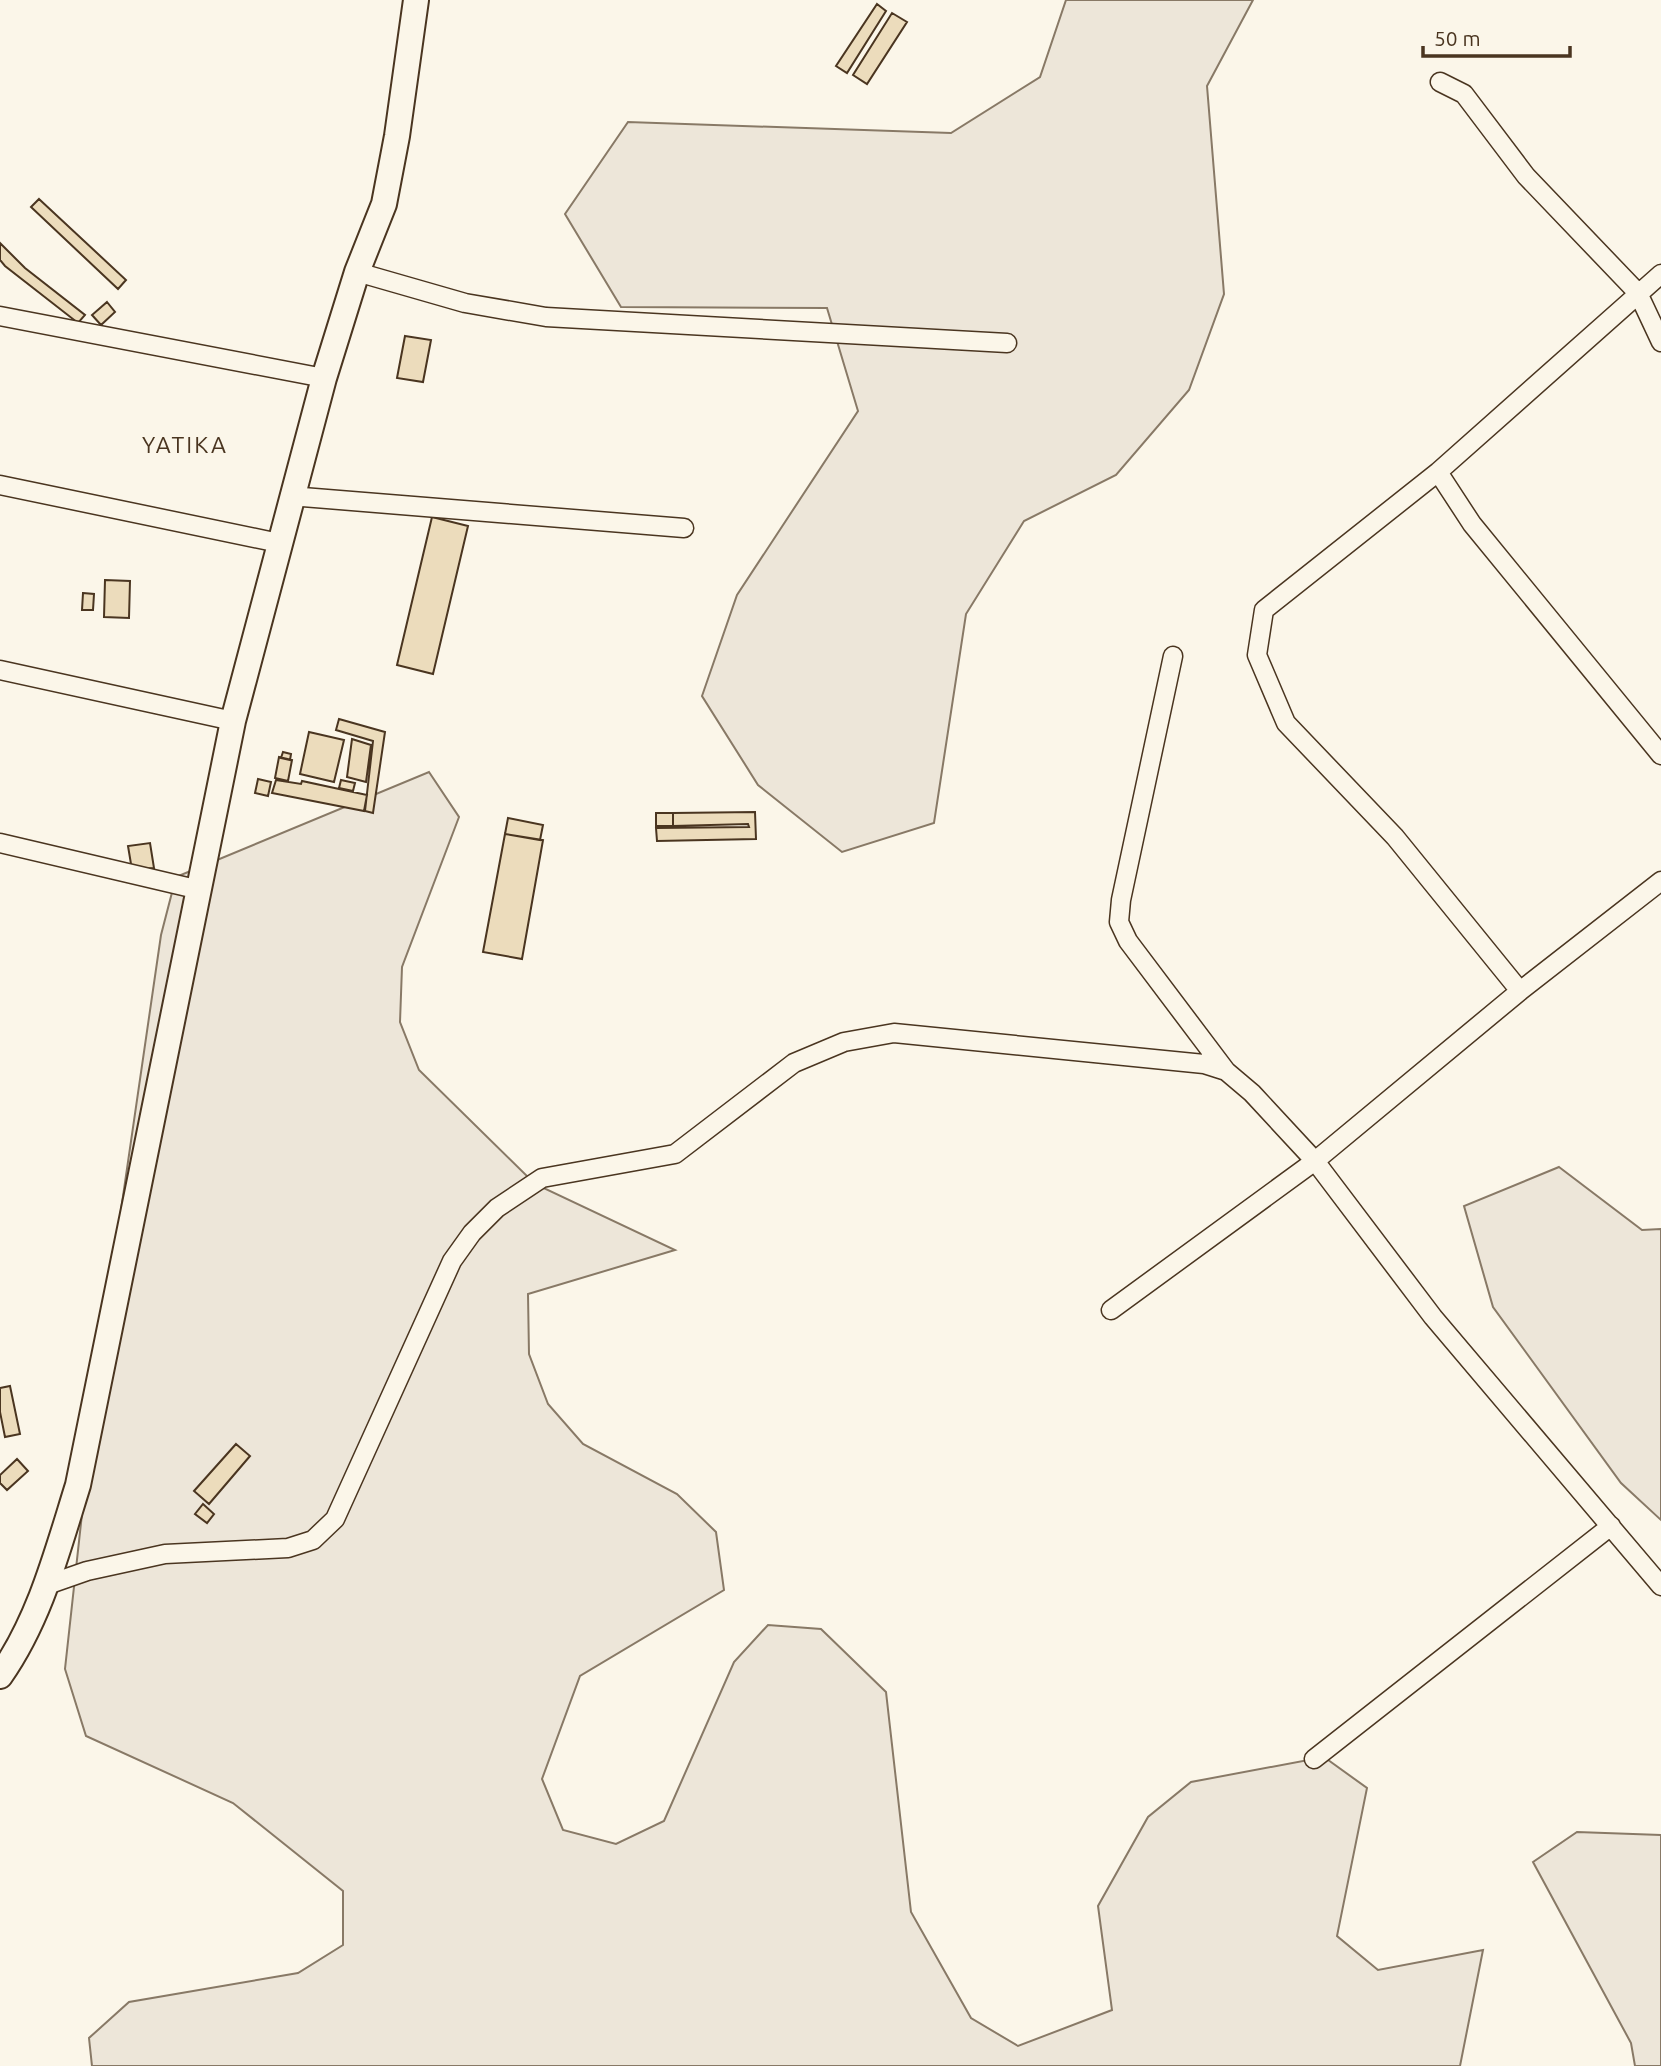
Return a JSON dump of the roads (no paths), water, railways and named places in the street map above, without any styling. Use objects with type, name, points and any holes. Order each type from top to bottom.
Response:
[{"type":"main road","points":[[0,1676],[31,1626],[47,1585],[78,1485],[233,721],[290,496],[324,378],[357,272],[384,204],[401,110],[416,0]]},
{"type":"street","points":[[1440,82],[1464,94],[1526,176],[1638,293],[1661,342]]},
{"type":"street","points":[[357,272],[465,303],[546,317],[1007,343]]},
{"type":"street","points":[[1520,991],[1395,837],[1286,723],[1257,655],[1264,610],[1438,472],[1661,274]]},
{"type":"street","points":[[0,316],[324,378]]},
{"type":"street","points":[[1438,472],[1472,524],[1661,755]]},
{"type":"street","points":[[0,485],[279,543]]},
{"type":"street","points":[[290,496],[684,528]]},
{"type":"street","points":[[1173,656],[1121,900],[1119,922],[1128,941],[1226,1071],[1252,1093],[1315,1161],[1433,1317],[1661,1586]]},
{"type":"street","points":[[0,670],[233,721]]},
{"type":"street","points":[[0,843],[200,890]]},
{"type":"street","points":[[1111,1310],[1315,1161],[1520,991],[1661,881]]},
{"type":"street","points":[[47,1585],[98,1569],[165,1554],[288,1548],[313,1540],[335,1519],[453,1261],[472,1233],[497,1208],[542,1178],[675,1154],[794,1063],[844,1042],[894,1033],[1204,1064],[1226,1071]]},
{"type":"street","points":[[1314,1759],[1611,1526]]},
{"type":"district","name":"YATIKA","points":[[185,445]]}]
